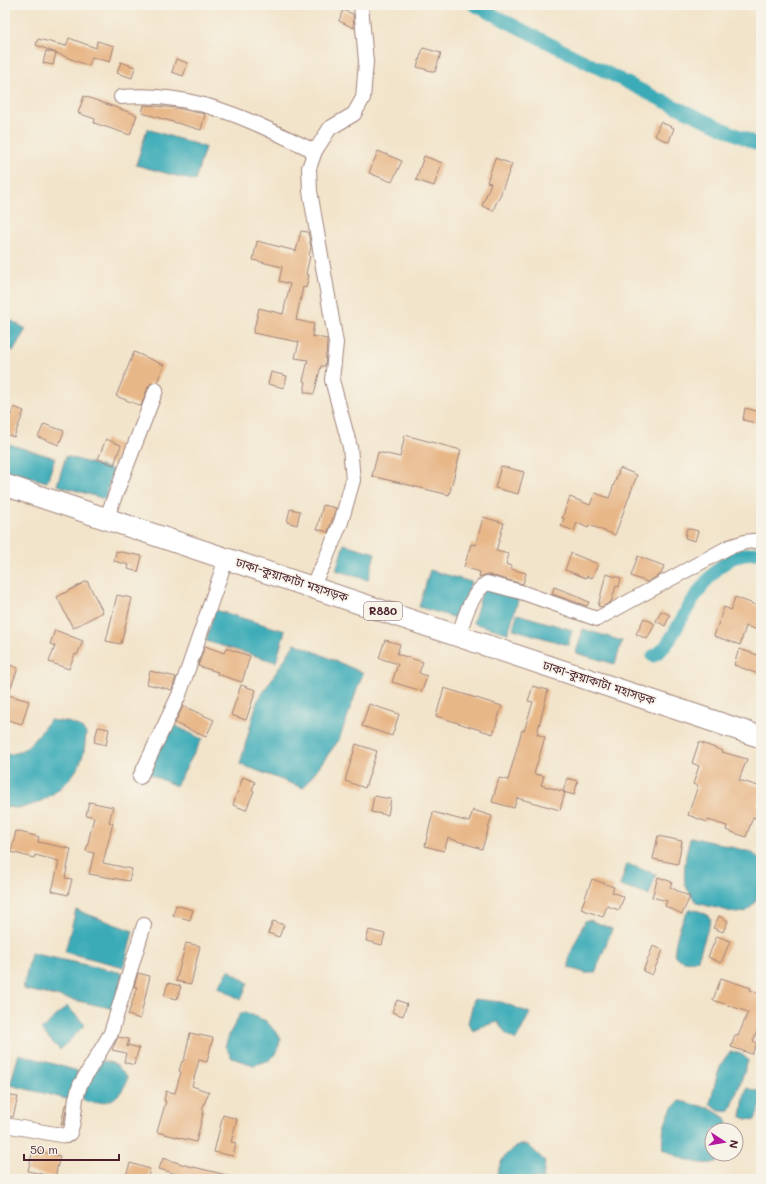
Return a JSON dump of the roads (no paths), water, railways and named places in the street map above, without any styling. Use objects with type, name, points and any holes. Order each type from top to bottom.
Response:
[{"type":"main road","name":"ঢাকা-কুয়াকাটা মহাসড়ক","points":[[5,485],[226,559],[312,586],[761,737]]},
{"type":"street","points":[[312,586],[324,563],[341,522],[353,480],[350,447],[332,380],[336,343],[310,191],[309,168],[315,151],[330,128],[354,114],[363,98],[366,62],[361,5]]},
{"type":"street","points":[[121,97],[141,96],[170,98],[232,114],[315,151]]},
{"type":"street","points":[[106,519],[156,390]]},
{"type":"street","points":[[459,636],[465,613],[480,590],[487,583],[521,592],[596,619],[729,547],[745,542],[761,540]]},
{"type":"street","points":[[140,777],[179,695],[226,559]]},
{"type":"street","points":[[5,1124],[66,1136],[70,1133],[76,1098],[80,1085],[111,1033],[144,925]]},
{"type":"water","points":[[147,129],[205,147],[195,181],[136,165]]},
{"type":"water","points":[[5,317],[26,329],[13,351],[5,347]]},
{"type":"water","points":[[5,443],[55,458],[47,482],[5,470]]},
{"type":"water","points":[[66,456],[113,470],[105,499],[57,485]]},
{"type":"water","points":[[344,544],[375,553],[368,580],[336,570]]},
{"type":"water","points":[[430,570],[471,582],[460,619],[419,607]]},
{"type":"water","points":[[484,586],[519,597],[508,633],[473,623]]},
{"type":"water","points":[[215,610],[285,631],[276,662],[206,641]]},
{"type":"water","points":[[517,614],[572,630],[568,645],[513,629]]},
{"type":"water","points":[[583,629],[622,641],[615,664],[576,653]]},
{"type":"water","points":[[295,643],[363,673],[339,740],[303,788],[240,764],[257,702]]},
{"type":"water","points":[[50,720],[75,724],[86,733],[84,752],[78,767],[65,784],[47,798],[27,807],[5,807],[5,754],[19,752],[25,748]]},
{"type":"water","points":[[172,724],[202,739],[176,786],[145,772]]},
{"type":"water","points":[[691,837],[751,852],[760,859],[761,883],[755,903],[746,912],[736,913],[697,903],[690,894],[684,879],[686,854]]},
{"type":"water","points":[[627,864],[656,874],[649,895],[620,886]]},
{"type":"water","points":[[76,910],[133,931],[124,967],[65,952]]},
{"type":"water","points":[[689,910],[701,912],[711,919],[698,959],[689,962],[675,957],[675,946],[681,926]]},
{"type":"water","points":[[761,911],[761,953],[757,935]]},
{"type":"water","points":[[590,920],[612,929],[595,973],[586,973],[569,968],[569,957],[585,921]]},
{"type":"water","points":[[31,953],[123,973],[115,1009],[23,989]]},
{"type":"water","points":[[229,970],[248,983],[241,1000],[218,987]]},
{"type":"water","points":[[474,999],[501,1002],[530,1013],[516,1040],[506,1034],[498,1022],[483,1026],[473,1031],[468,1023]]},
{"type":"water","points":[[67,1006],[85,1025],[60,1050],[41,1030]]},
{"type":"water","points":[[245,1012],[266,1021],[281,1038],[277,1052],[270,1060],[254,1065],[232,1058],[225,1046],[240,1014]]},
{"type":"water","points":[[731,1052],[741,1054],[748,1061],[730,1110],[717,1109],[710,1104],[720,1068],[723,1061]]},
{"type":"water","points":[[19,1054],[78,1071],[71,1100],[10,1085]]},
{"type":"water","points":[[104,1061],[117,1066],[124,1073],[127,1077],[126,1084],[119,1094],[111,1100],[105,1102],[86,1102],[82,1098],[96,1064]]},
{"type":"water","points":[[747,1088],[761,1092],[761,1105],[755,1120],[741,1117]]},
{"type":"water","points":[[680,1101],[709,1108],[726,1118],[727,1122],[704,1122],[704,1162],[715,1162],[698,1163],[690,1161],[663,1149],[664,1129],[668,1116],[675,1105]]},
{"type":"water","points":[[520,1145],[528,1145],[545,1161],[543,1179],[496,1179],[503,1159],[510,1151]]},
{"type":"waterway","points":[[474,5],[659,99],[761,146]]},
{"type":"waterway","points":[[653,656],[662,650],[666,645],[704,584],[720,567],[737,556],[749,553],[761,553]]}]
